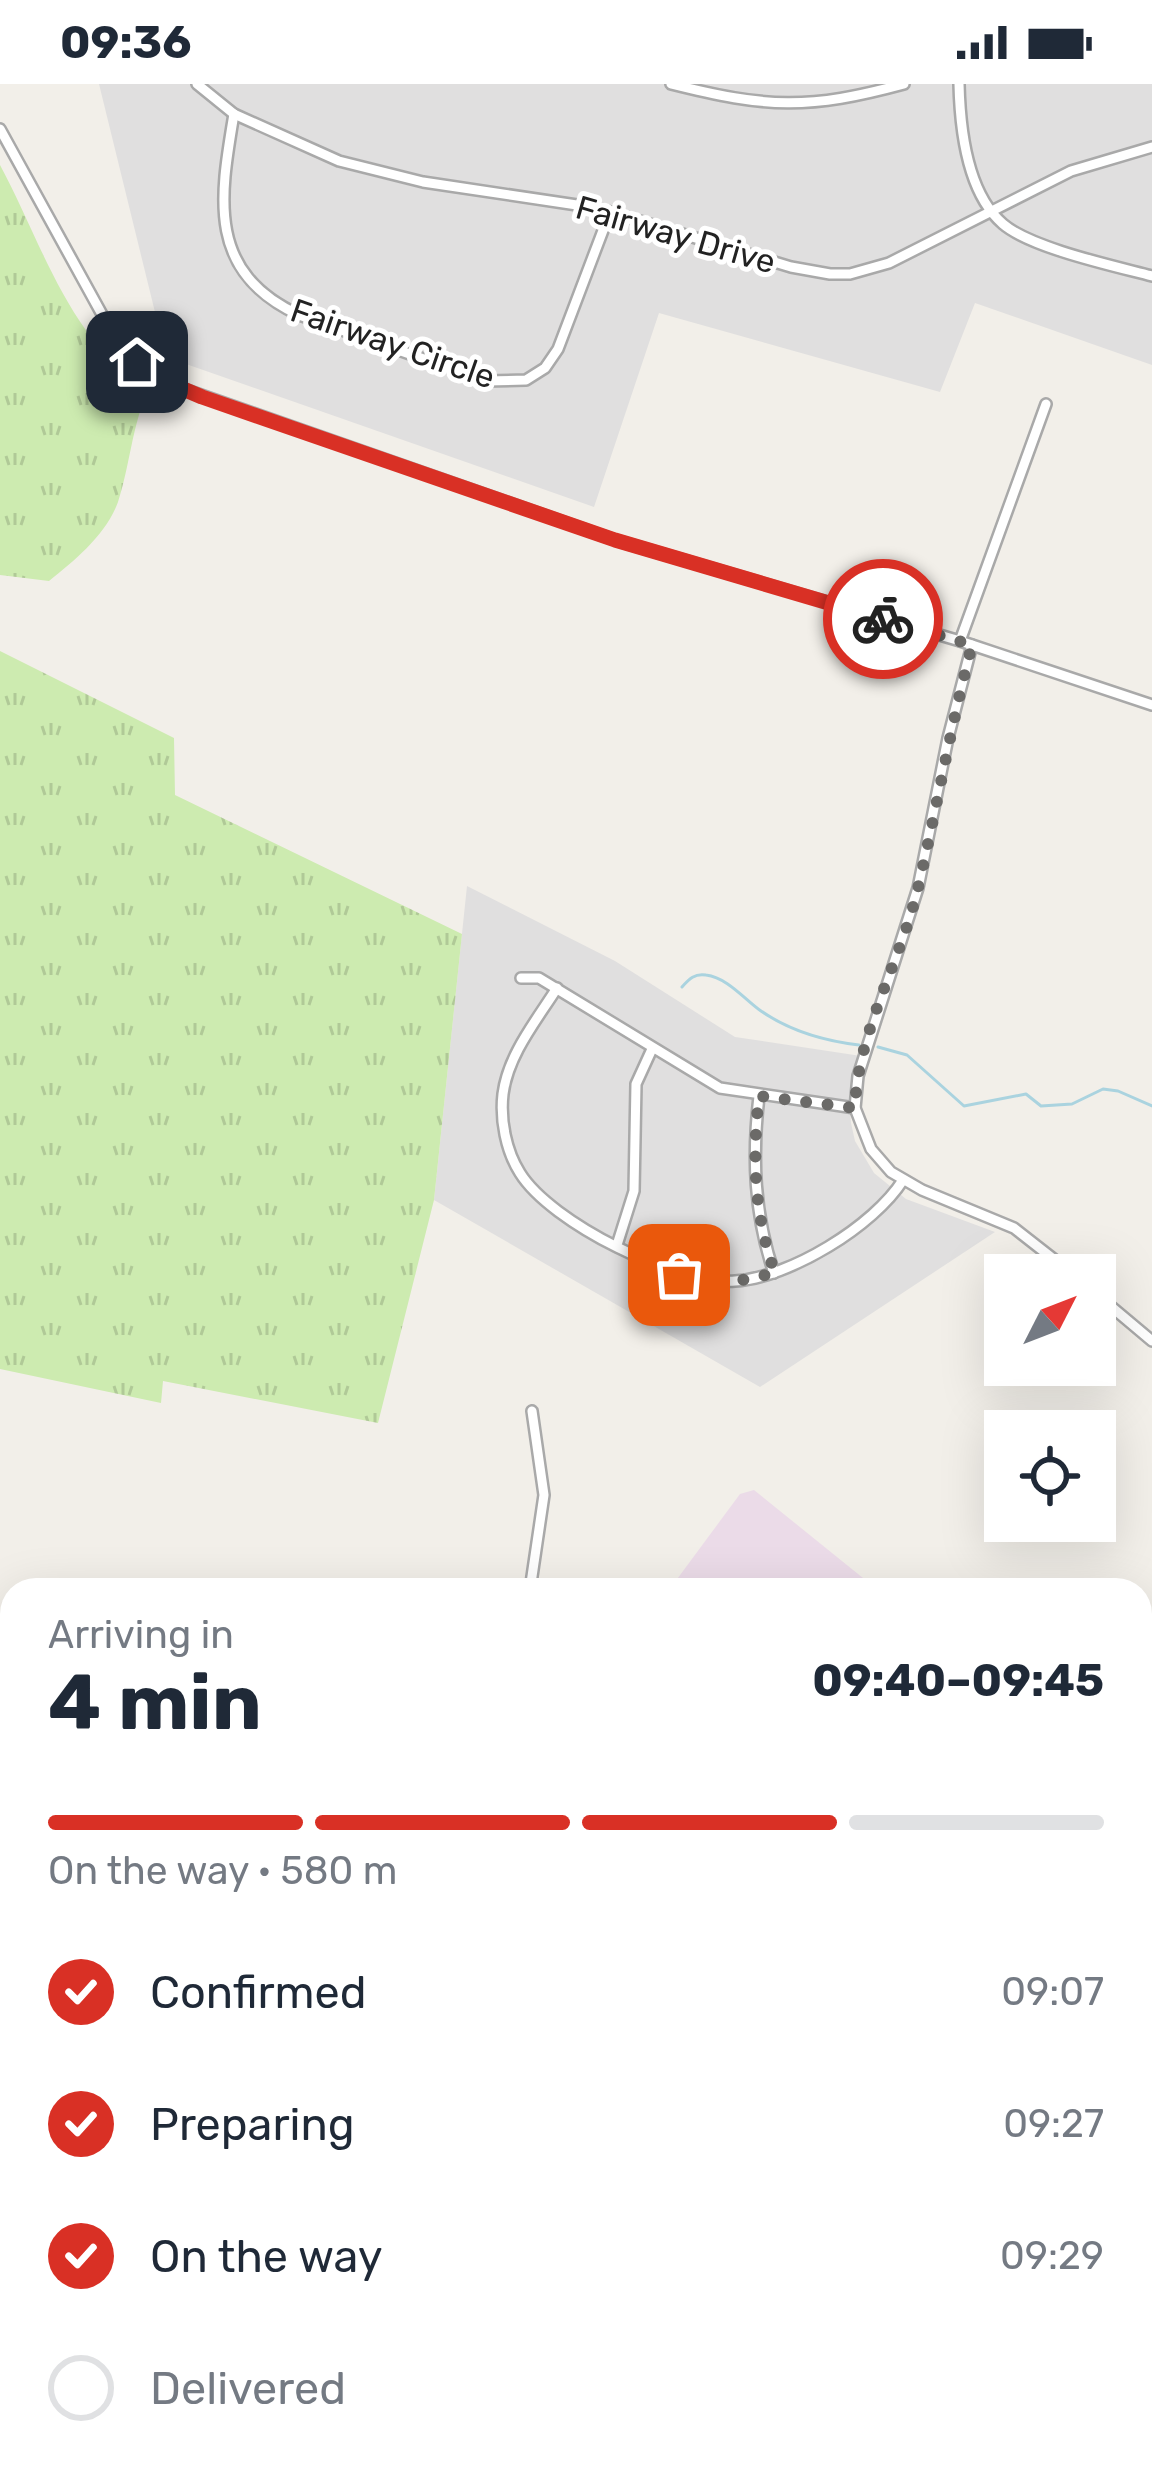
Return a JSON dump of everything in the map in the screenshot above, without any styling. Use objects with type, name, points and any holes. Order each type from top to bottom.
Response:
[{"type":"street","name":"Fairway Drive","points":[[197,84],[234,114],[314,152],[367,169],[610,212],[791,267],[830,274],[850,274],[890,263],[1071,172],[1152,147]]},
{"type":"street","points":[[672,84],[741,100],[806,104],[904,84]]},
{"type":"street","points":[[959,84],[968,155],[992,211],[1017,234],[1152,276]]},
{"type":"street","name":"Fairway Circle","points":[[234,114],[221,206],[228,240],[254,282],[275,302],[299,315],[486,381],[512,384],[526,380],[552,358],[610,212]]},
{"type":"street","points":[[0,128],[110,329],[137,362],[167,382],[615,540],[960,640],[1152,706]]},
{"type":"street","points":[[960,640],[1046,404]]},
{"type":"street","points":[[972,645],[918,888],[858,1076],[855,1108],[871,1149],[903,1180],[1014,1228],[1047,1254]]},
{"type":"street","points":[[521,978],[539,977],[706,1082],[759,1096],[855,1108]]},
{"type":"street","points":[[556,988],[511,1065],[503,1095],[504,1129],[519,1172],[540,1196],[616,1245],[658,1267],[700,1280],[738,1281],[775,1273],[802,1262],[868,1217],[903,1180]]},
{"type":"street","points":[[616,1245],[634,1191],[636,1084],[652,1049]]},
{"type":"street","points":[[759,1096],[755,1190],[775,1273]]},
{"type":"street","points":[[1116,1311],[1152,1341]]},
{"type":"street","points":[[532,1411],[544,1495],[532,1578]]},
{"type":"shaded area","points":[[99,84],[1152,84],[1152,365],[975,303],[940,392],[659,313],[594,507],[166,357]]},
{"type":"shaded area","points":[[467,886],[615,961],[735,1037],[861,1056],[849,1096],[851,1123],[855,1141],[874,1173],[906,1199],[995,1232],[760,1387],[434,1200]]},
{"type":"shaded area","points":[[754,1490],[863,1578],[678,1578],[740,1494]]},
{"type":"green space","points":[[0,165],[78,318],[97,345],[148,390],[113,514],[89,546],[49,581],[0,575]]},
{"type":"green space","points":[[0,651],[174,738],[175,795],[462,934],[434,1200],[378,1423],[163,1381],[161,1403],[0,1369]]},
{"type":"waterway","points":[[682,987],[695,976],[714,977],[784,1024],[859,1045]]},
{"type":"waterway","points":[[878,1047],[907,1055],[964,1106],[1026,1094],[1041,1106],[1072,1104],[1103,1089],[1152,1106]]},
{"type":"way so far","points":[[679,1275],[718,1282],[775,1273],[755,1190],[759,1096],[855,1108],[858,1076],[918,888],[972,645],[883,619]]},
{"type":"route","points":[[137,362],[202,397],[615,540],[883,619]]}]
